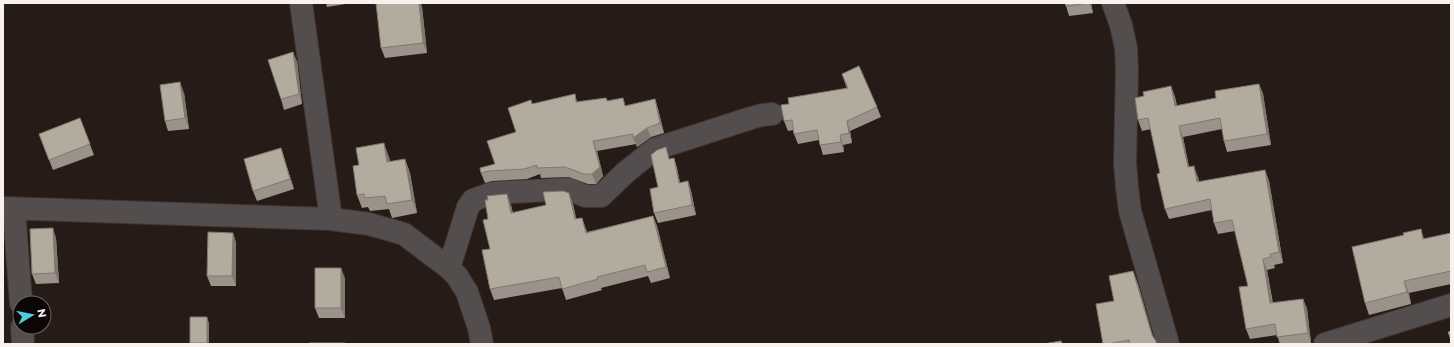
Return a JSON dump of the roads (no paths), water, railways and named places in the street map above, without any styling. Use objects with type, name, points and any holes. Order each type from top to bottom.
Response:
[{"type":"street","points":[[301,3],[331,219]]},
{"type":"street","points":[[1113,3],[1126,48],[1128,69],[1125,163],[1130,211],[1168,344]]},
{"type":"street","points":[[449,268],[468,207],[473,200],[493,193],[570,189],[585,196],[601,196],[626,172],[655,149],[751,118],[772,114]]},
{"type":"street","points":[[19,295],[9,209],[331,219],[369,224],[404,234],[449,268],[457,276],[467,292],[480,328],[482,344]]},
{"type":"street","points":[[1325,344],[1451,305]]}]
